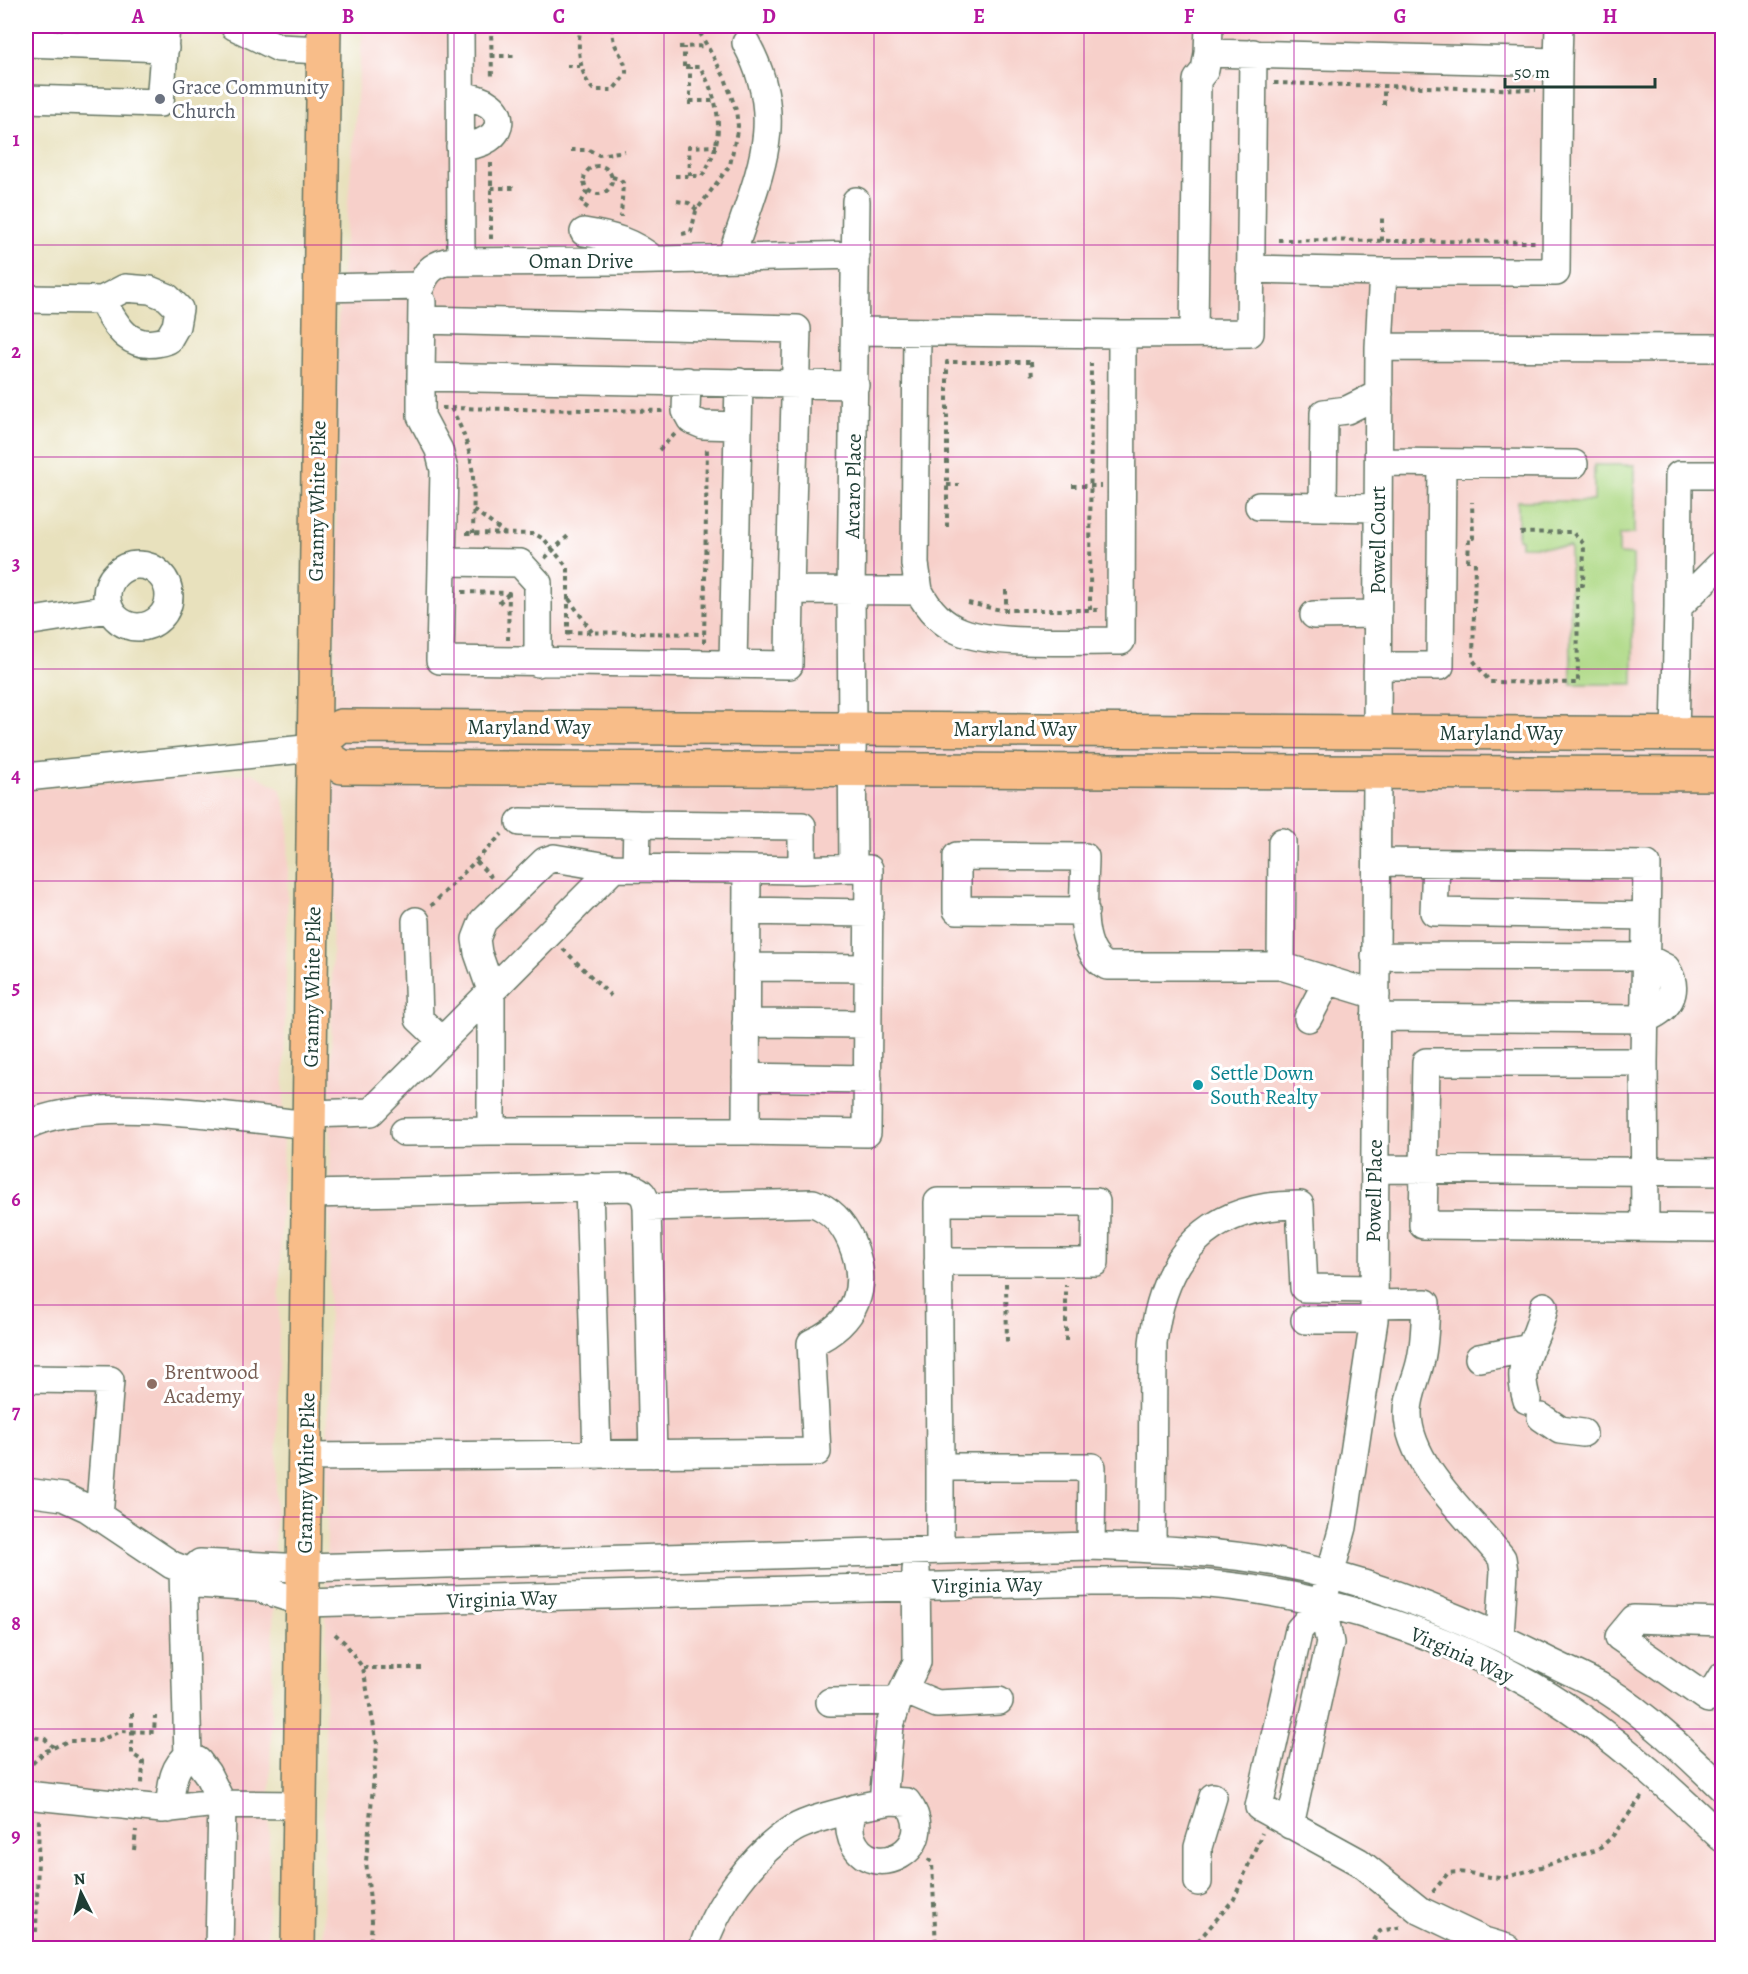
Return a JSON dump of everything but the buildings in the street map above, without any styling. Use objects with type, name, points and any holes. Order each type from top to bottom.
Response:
[{"type":"main road","name":"Granny White Pike","points":[[298,1948],[305,1603],[323,38]]},
{"type":"main road","name":"Maryland Way","points":[[1722,734],[341,726],[314,748],[342,767],[1722,774]]},
{"type":"main road","points":[[1377,732],[1377,772]]},
{"type":"street","points":[[232,26],[279,48],[323,38]]},
{"type":"street","points":[[1194,333],[1197,80],[1205,70],[1209,26]]},
{"type":"street","points":[[1250,269],[1556,272],[1559,26]]},
{"type":"street","points":[[460,27],[461,262]]},
{"type":"street","points":[[26,43],[165,37],[160,104],[26,99]]},
{"type":"street","points":[[732,258],[764,153],[769,125],[765,86],[746,43]]},
{"type":"street","points":[[1208,53],[1558,62]]},
{"type":"street","points":[[855,331],[1250,333],[1253,53]]},
{"type":"street","points":[[460,146],[475,146],[492,136],[498,120],[492,105],[476,97],[461,96]]},
{"type":"street","name":"Arcaro Place","points":[[853,868],[851,591],[856,201]]},
{"type":"street","points":[[590,220],[617,238],[641,249],[654,260]]},
{"type":"street","name":"Oman Drive","points":[[421,286],[425,275],[431,268],[446,262],[856,255]]},
{"type":"street","name":"Powell Court","points":[[1377,732],[1379,347],[1383,272]]},
{"type":"street","points":[[319,288],[421,286],[420,407],[424,423],[439,450],[444,470],[440,660],[789,665],[797,328],[422,320]]},
{"type":"street","points":[[26,299],[102,300]]},
{"type":"street","points":[[917,333],[915,564],[919,591],[930,610],[951,627],[972,635],[996,639],[1121,641],[1122,334]]},
{"type":"street","points":[[1379,347],[1722,348]]},
{"type":"street","points":[[421,377],[855,385]]},
{"type":"street","points":[[687,381],[696,418],[738,426]]},
{"type":"street","points":[[733,664],[739,382]]},
{"type":"street","points":[[1323,507],[1324,413],[1347,410],[1379,394]]},
{"type":"street","points":[[1379,462],[1574,464]]},
{"type":"street","points":[[1377,666],[1440,666],[1442,463]]},
{"type":"street","points":[[1675,734],[1679,475],[1722,475]]},
{"type":"street","points":[[1259,506],[1378,508]]},
{"type":"street","points":[[442,562],[520,563],[538,584],[538,663]]},
{"type":"street","points":[[1678,607],[1722,563]]},
{"type":"street","points":[[790,590],[919,591]]},
{"type":"street","points":[[26,622],[109,609]]},
{"type":"street","points":[[1314,615],[1378,614]]},
{"type":"street","points":[[26,777],[314,748]]},
{"type":"street","name":"Powell Place","points":[[1322,1604],[1343,1527],[1374,1304],[1377,772]]},
{"type":"street","points":[[520,822],[802,826],[802,870]]},
{"type":"street","points":[[26,1126],[66,1112],[107,1110],[310,1119],[371,1112],[491,990],[625,868],[637,824]]},
{"type":"street","points":[[1281,966],[1282,842]]},
{"type":"street","points":[[1085,911],[957,910],[957,856],[1085,857],[1087,943],[1098,962],[1107,966],[1281,966],[1328,980],[1376,1006],[1644,1018]]},
{"type":"street","points":[[404,1132],[867,1133],[869,868],[802,870],[625,868],[564,858],[546,861],[483,921],[476,939],[478,953],[491,990],[490,1131]]},
{"type":"street","points":[[1377,862],[1647,865],[1644,1018],[1645,1227]]},
{"type":"street","points":[[1436,863],[1434,912],[1646,916]]},
{"type":"street","points":[[746,1131],[747,869]]},
{"type":"street","points":[[747,911],[869,913]]},
{"type":"street","points":[[416,921],[419,1019],[441,1040]]},
{"type":"street","points":[[1375,956],[1645,957]]},
{"type":"street","points":[[747,967],[868,968]]},
{"type":"street","points":[[1308,1018],[1328,980]]},
{"type":"street","points":[[746,1023],[868,1024]]},
{"type":"street","points":[[1644,1062],[1426,1062],[1423,1225],[1722,1228]]},
{"type":"street","points":[[746,1077],[868,1079]]},
{"type":"street","points":[[1375,1169],[1722,1172]]},
{"type":"street","points":[[589,1187],[597,1455]]},
{"type":"street","points":[[309,1194],[589,1187],[630,1187],[640,1190],[645,1196],[647,1207],[653,1454]]},
{"type":"street","points":[[883,1802],[886,1750],[901,1696],[917,1662],[916,1586],[928,1551],[940,1467],[938,1262],[938,1202],[1096,1202],[1095,1262],[938,1262]]},
{"type":"street","points":[[306,1457],[817,1452],[812,1344],[827,1336],[849,1315],[859,1293],[859,1265],[844,1228],[829,1211],[813,1203],[647,1207]]},
{"type":"street","points":[[1152,1549],[1153,1343],[1156,1314],[1162,1294],[1182,1256],[1211,1228],[1228,1217],[1270,1205],[1300,1205],[1304,1288],[1374,1304],[1426,1304],[1422,1359],[1408,1412],[1412,1433],[1442,1489],[1496,1550],[1504,1564],[1500,1636]]},
{"type":"street","points":[[1305,1320],[1374,1304]]},
{"type":"street","points":[[1544,1306],[1541,1324],[1524,1358],[1521,1378],[1534,1409],[1560,1430],[1582,1433]]},
{"type":"street","points":[[1479,1358],[1530,1348]]},
{"type":"street","points":[[26,1379],[110,1380],[99,1517]]},
{"type":"street","points":[[940,1467],[1092,1467],[1092,1546]]},
{"type":"street","name":"Virginia Way","points":[[26,1492],[63,1497],[99,1517],[129,1539],[187,1571],[198,1584],[258,1588],[305,1603],[916,1586],[1180,1582],[1266,1592],[1350,1611],[1432,1638],[1510,1674],[1584,1719],[1685,1803],[1722,1838]]},
{"type":"street","name":"Virginia Way","points":[[187,1571],[200,1563],[305,1568],[1092,1546],[1152,1549],[1277,1562],[1409,1599],[1500,1636],[1605,1689],[1718,1775]]},
{"type":"street","points":[[187,1571],[188,1756]]},
{"type":"street","points":[[1273,1815],[1330,1643],[1322,1604]]},
{"type":"street","points":[[1273,1815],[1299,1630],[1322,1604]]},
{"type":"street","points":[[1722,1622],[1634,1619],[1619,1637],[1708,1699],[1722,1676]]},
{"type":"street","points":[[830,1702],[901,1696],[937,1704],[999,1701]]},
{"type":"street","points":[[188,1756],[198,1761],[207,1773],[222,1803],[219,1948]]},
{"type":"street","points":[[169,1809],[174,1771],[178,1763],[188,1756]]},
{"type":"street","points":[[1685,1803],[1718,1775]]},
{"type":"street","points":[[32,1796],[169,1809],[222,1803],[302,1805]]},
{"type":"street","points":[[1198,1882],[1198,1847],[1213,1797]]},
{"type":"street","points":[[703,1948],[709,1927],[722,1903],[753,1865],[790,1830],[855,1808],[883,1802],[907,1802],[912,1809],[917,1828],[910,1846],[892,1859],[880,1860],[866,1856],[855,1845],[850,1834],[850,1821],[855,1808]]},
{"type":"street","points":[[1273,1815],[1359,1862],[1419,1910],[1484,1941],[1507,1948]]},
{"type":"path","points":[[491,26],[492,105]]},
{"type":"path","points":[[613,30],[583,26],[578,36],[580,66],[586,81],[594,90],[613,90],[626,74],[626,65],[614,45],[613,30],[617,26]]},
{"type":"path","points":[[674,236],[691,232],[697,210],[730,165],[738,126],[731,92],[718,63],[696,26]]},
{"type":"path","points":[[706,46],[682,47],[690,103],[715,101]]},
{"type":"path","points":[[491,56],[516,56]]},
{"type":"path","points":[[567,66],[580,66]]},
{"type":"path","points":[[675,176],[702,176],[717,146],[720,121],[715,101],[700,66],[685,67]]},
{"type":"path","points":[[1253,82],[1558,90]]},
{"type":"path","points":[[490,261],[492,136]]},
{"type":"path","points":[[690,176],[689,147],[717,146]]},
{"type":"path","points":[[571,150],[589,150],[599,154],[626,151]]},
{"type":"path","points":[[598,166],[599,154]]},
{"type":"path","points":[[598,166],[608,169],[612,177],[612,186],[604,194],[596,195],[588,190],[584,181],[585,174],[592,167],[598,166]]},
{"type":"path","points":[[612,177],[621,179],[624,186],[621,213],[623,223]]},
{"type":"path","points":[[491,188],[515,188]]},
{"type":"path","points":[[588,190],[582,199],[582,204],[590,220]]},
{"type":"path","points":[[677,201],[689,203],[697,210]]},
{"type":"path","points":[[615,213],[621,213]]},
{"type":"path","points":[[1382,218],[1382,241]]},
{"type":"path","points":[[1278,240],[1556,242]]},
{"type":"path","points":[[947,527],[947,362],[1031,362]]},
{"type":"path","points":[[1090,610],[1091,363]]},
{"type":"path","points":[[420,407],[696,418],[704,634],[703,664]]},
{"type":"path","points":[[947,485],[959,485]]},
{"type":"path","points":[[1468,562],[1469,538],[1473,538],[1472,502]]},
{"type":"path","points":[[474,510],[505,534]]},
{"type":"path","points":[[1475,562],[1473,660],[1490,682],[1578,683],[1577,585],[1583,585],[1584,544],[1572,532],[1518,532]]},
{"type":"path","points":[[1006,590],[1006,611]]},
{"type":"path","points":[[442,592],[509,592],[507,662]]},
{"type":"path","points":[[569,599],[592,632]]},
{"type":"path","points":[[968,603],[1006,611],[1121,610]]},
{"type":"path","points":[[568,632],[704,634]]},
{"type":"path","points":[[416,921],[513,824],[520,822]]},
{"type":"path","points":[[1006,1262],[1007,1342]]},
{"type":"path","points":[[1066,1262],[1066,1341]]},
{"type":"path","points":[[335,1634],[345,1643],[363,1668],[377,1744],[366,1861],[372,1921],[370,1948]]},
{"type":"path","points":[[363,1668],[420,1668]]},
{"type":"path","points":[[132,1713],[132,1754],[142,1761],[141,1806],[134,1850]]},
{"type":"path","points":[[26,1770],[53,1747],[68,1741],[98,1741],[122,1731],[154,1732],[155,1716]]},
{"type":"path","points":[[26,1736],[45,1739],[53,1747]]},
{"type":"path","points":[[1369,1948],[1380,1930],[1407,1925],[1448,1873],[1473,1871],[1492,1878],[1504,1878],[1597,1850],[1611,1838],[1656,1779]]},
{"type":"path","points":[[32,1796],[36,1932]]},
{"type":"path","points":[[1192,1948],[1212,1928],[1234,1899],[1273,1815]]},
{"type":"path","points":[[910,1846],[932,1862],[936,1948]]},
{"type":"shaded area","points":[[363,26],[1722,26],[1722,1948],[323,1948],[338,320]]},
{"type":"shaded area","name":"Brentwood Academy","points":[[252,773],[280,788],[289,819],[267,1948],[26,1948],[26,789]]},
{"type":"green space","points":[[1594,465],[1634,465],[1634,534],[1619,535],[1619,554],[1633,555],[1633,684],[1571,684],[1570,547],[1521,546],[1521,540],[1518,539],[1518,501],[1594,501]]},
{"type":"place","name":"Grace Community Church","points":[[160,99]]},
{"type":"place","name":"Settle Down South Realty","points":[[1198,1085]]},
{"type":"place","name":"Brentwood Academy","points":[[152,1384]]}]
